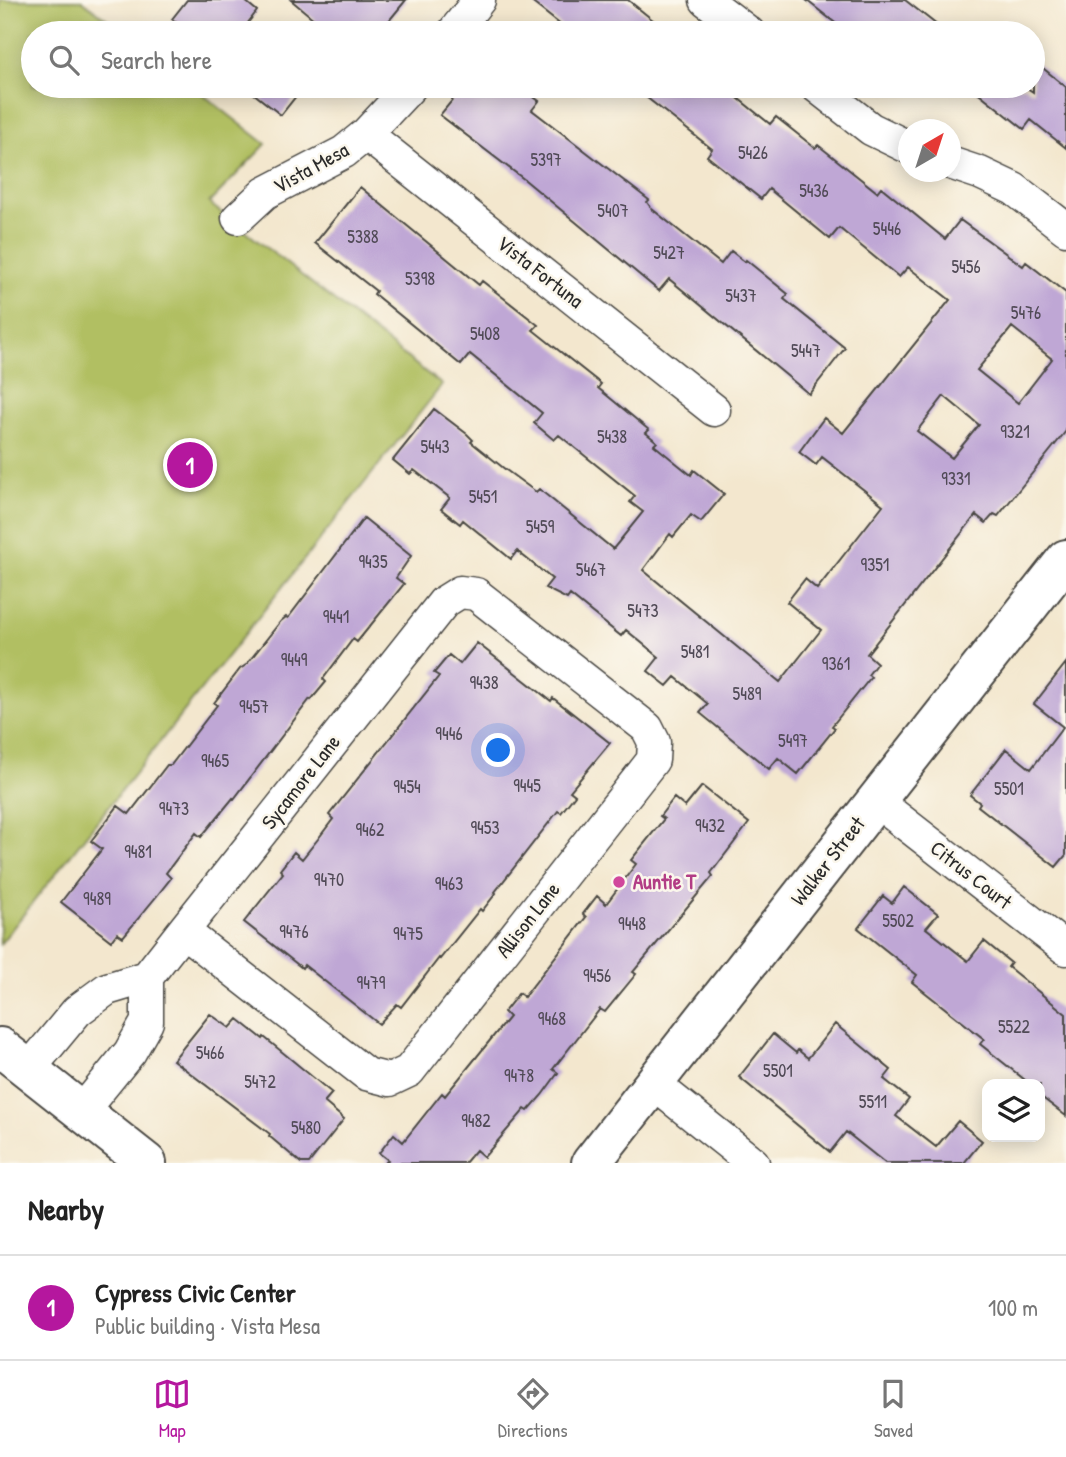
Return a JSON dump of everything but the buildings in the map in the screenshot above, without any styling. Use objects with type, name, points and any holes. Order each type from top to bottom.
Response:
[{"type":"main road","name":"Walker Street","points":[[591,1163],[1066,559]]},
{"type":"main road","points":[[14,1058],[148,1163]]},
{"type":"street","points":[[462,21],[479,0]]},
{"type":"street","points":[[706,0],[733,21]]},
{"type":"street","name":"Vista Mesa","points":[[238,218],[265,193],[344,152],[366,134],[400,98]]},
{"type":"street","points":[[831,98],[871,129],[898,142]]},
{"type":"street","name":"Vista Fortuna","points":[[366,134],[714,410]]},
{"type":"street","points":[[961,167],[1014,189],[1066,229]]},
{"type":"street","name":"Allison Lane","points":[[183,931],[366,1074],[390,1080],[409,1071],[653,760],[654,742],[647,728],[476,594],[460,592]]},
{"type":"street","name":"Sycamore Lane","points":[[147,977],[444,602],[460,592]]},
{"type":"street","name":"Citrus Court","points":[[876,801],[1066,949]]},
{"type":"street","points":[[14,1058],[107,989],[147,977],[147,1022],[130,1052],[82,1111]]},
{"type":"street","points":[[653,1084],[753,1163]]},
{"type":"green space","points":[[0,0],[82,0],[109,21],[21,21],[21,98],[207,98],[266,144],[209,203],[442,385],[0,944]]},
{"type":"place","name":"Cypress Civic Center","points":[[190,465]]},
{"type":"place","name":"Auntie T","points":[[619,882]]}]
